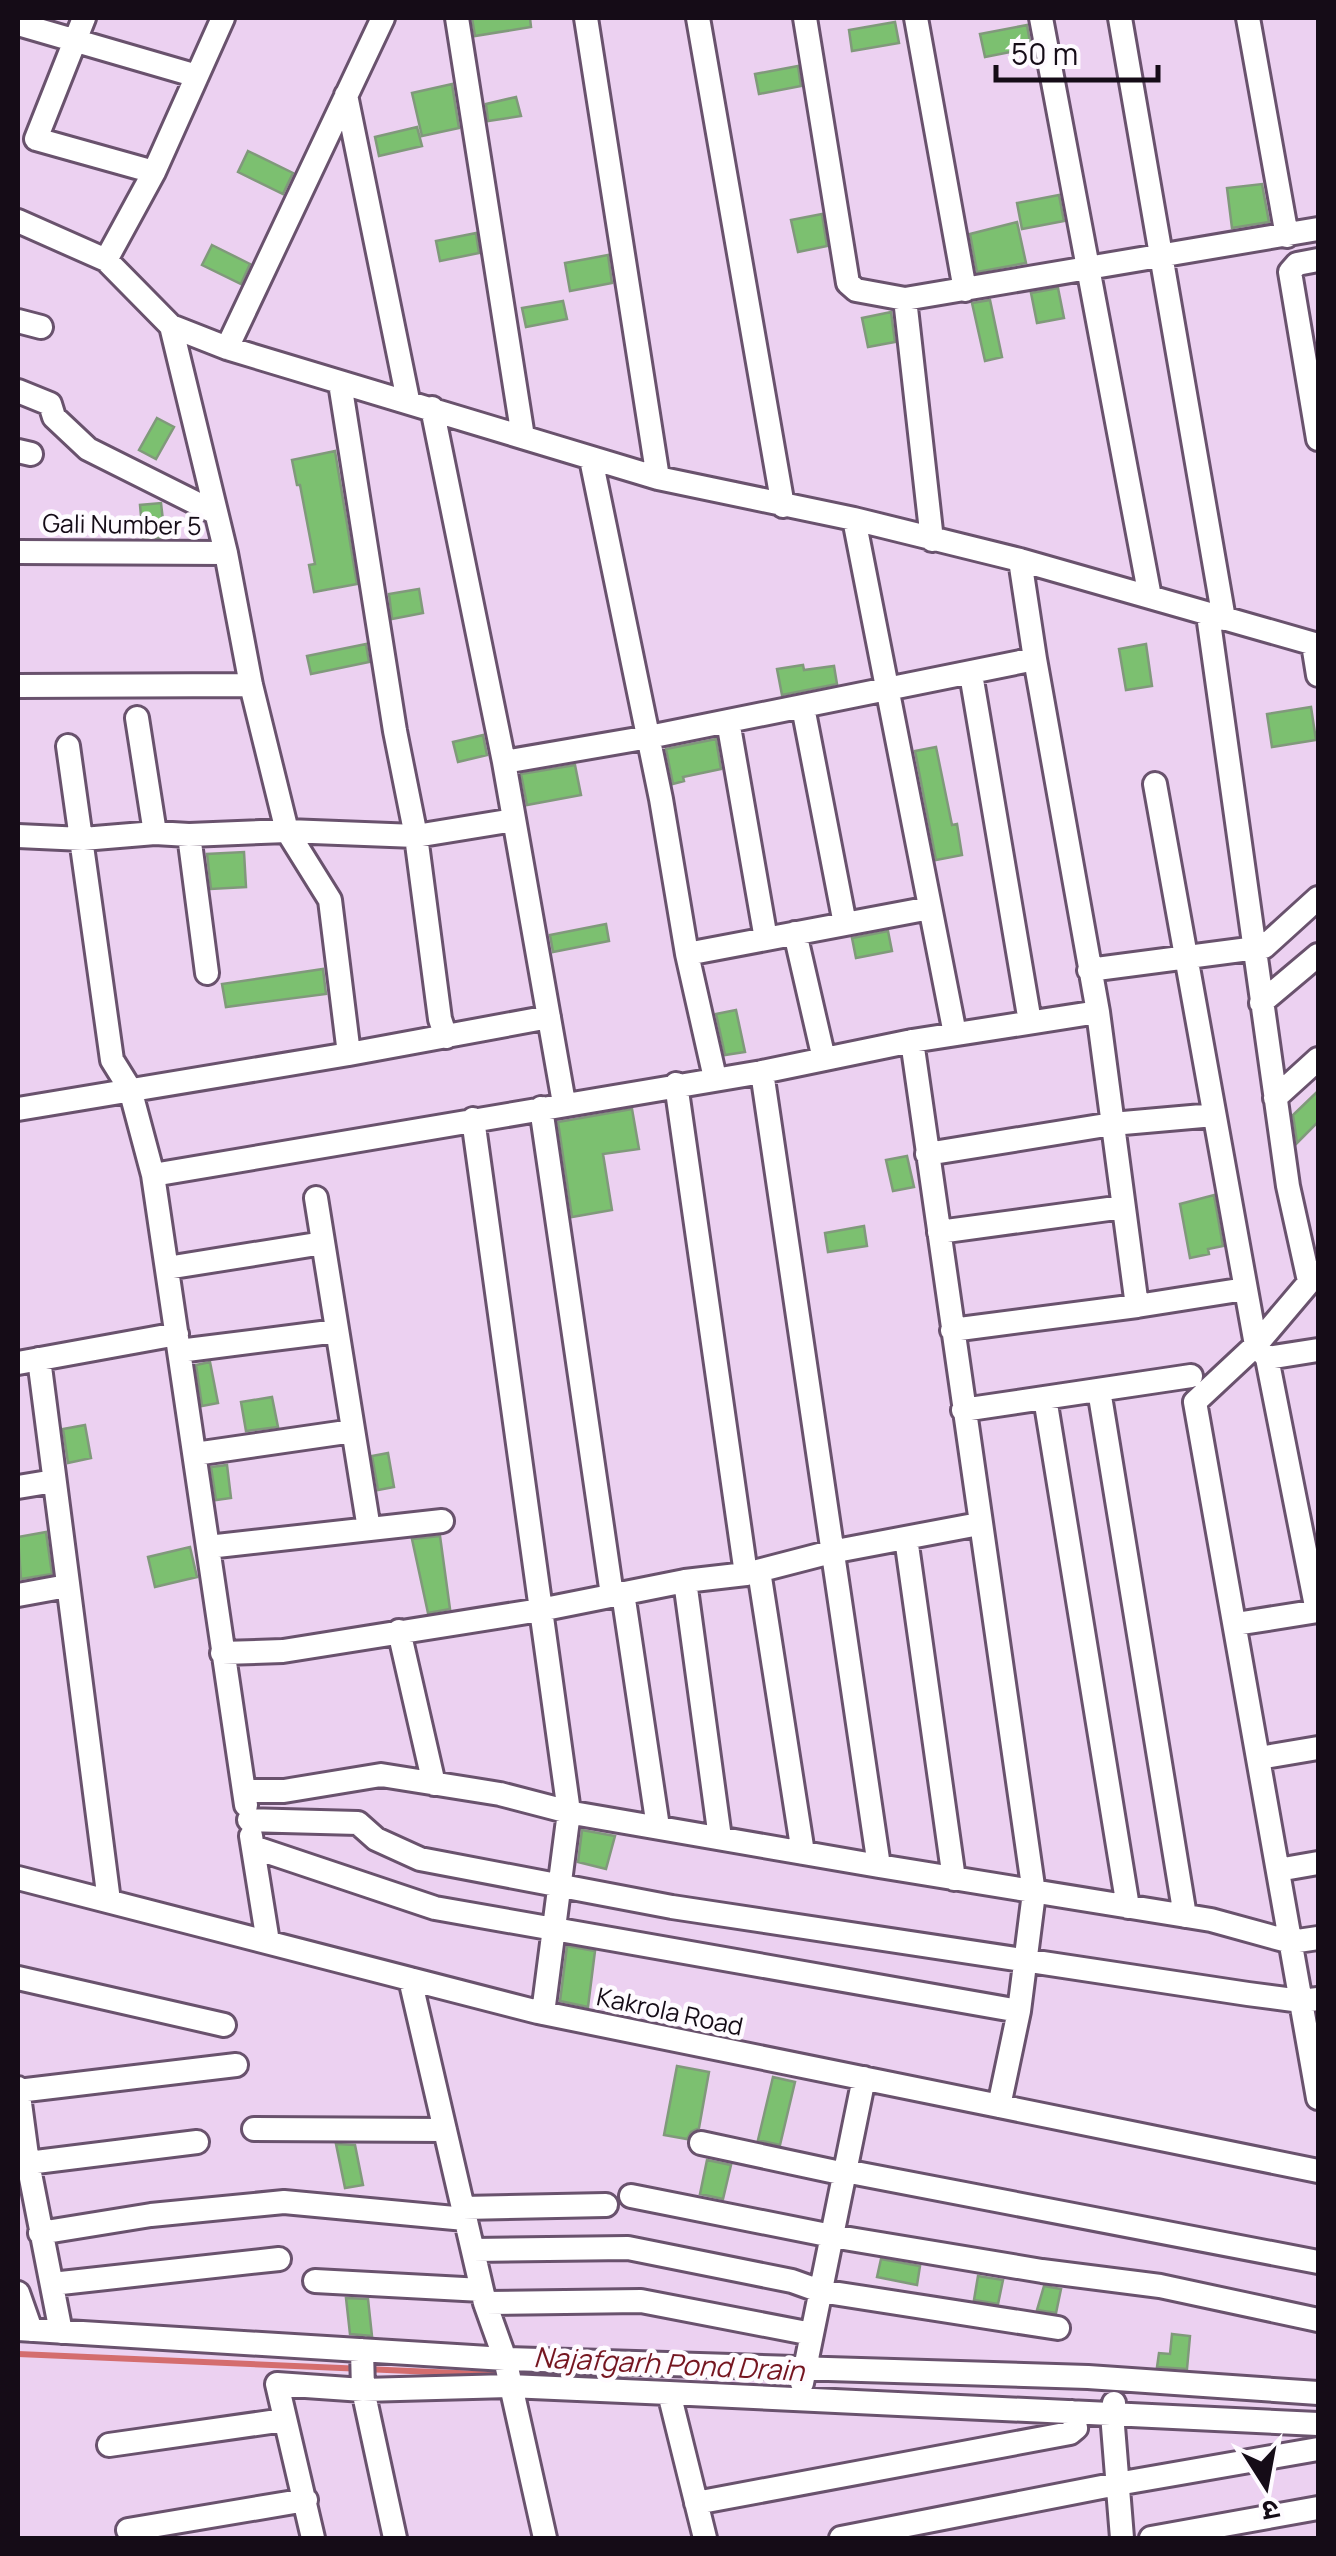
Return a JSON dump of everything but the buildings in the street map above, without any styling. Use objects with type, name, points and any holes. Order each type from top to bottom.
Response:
[{"type":"street","points":[[106,260],[154,172],[223,18]]},
{"type":"street","points":[[227,348],[384,18]]},
{"type":"street","points":[[458,18],[522,437]]},
{"type":"street","points":[[586,18],[658,478]]},
{"type":"street","points":[[698,18],[783,506]]},
{"type":"street","points":[[805,18],[848,283],[856,290],[905,299],[1318,229]]},
{"type":"street","points":[[916,18],[965,290]]},
{"type":"street","points":[[1041,18],[1150,596]]},
{"type":"street","points":[[1120,18],[1163,256],[1216,617],[1253,950],[1288,1186],[1314,1276],[1261,1352],[1195,1402],[1291,1942],[1310,2000],[1318,2091]]},
{"type":"street","points":[[1248,18],[1288,236]]},
{"type":"street","points":[[18,24],[79,28],[197,76]]},
{"type":"street","points":[[79,28],[36,139],[154,172]]},
{"type":"street","points":[[346,95],[408,400]]},
{"type":"street","points":[[18,221],[106,260],[171,326],[227,348],[658,478],[854,518],[1020,560],[1316,644],[1318,675]]},
{"type":"street","points":[[1318,260],[1297,264],[1290,272],[1318,439]]},
{"type":"street","points":[[905,299],[932,540]]},
{"type":"street","points":[[18,321],[41,327]]},
{"type":"street","points":[[171,326],[226,552],[251,685],[288,831],[330,900],[348,1054]]},
{"type":"street","points":[[340,383],[372,594],[416,836],[440,1020],[446,1037]]},
{"type":"street","points":[[18,391],[50,404],[54,417],[88,448],[216,513]]},
{"type":"street","points":[[432,408],[504,762],[564,1104]]},
{"type":"street","points":[[591,459],[649,737],[687,954],[716,1078]]},
{"type":"street","points":[[854,518],[955,1034]]},
{"type":"street","name":"Gali Number 5","points":[[18,552],[226,552]]},
{"type":"street","points":[[1020,560],[1098,1012],[1136,1306]]},
{"type":"street","points":[[504,762],[649,737],[1036,659]]},
{"type":"street","points":[[971,674],[1030,1022]]},
{"type":"street","points":[[18,686],[251,685]]},
{"type":"street","points":[[803,707],[845,924]]},
{"type":"street","points":[[137,718],[155,833]]},
{"type":"street","points":[[728,721],[766,939]]},
{"type":"street","points":[[68,746],[112,1060],[130,1089],[153,1174],[268,1942]]},
{"type":"street","points":[[1155,784],[1244,1289],[1318,1611],[1236,1624]]},
{"type":"street","points":[[18,836],[83,839],[155,833],[288,831],[416,836],[514,820]]},
{"type":"street","points":[[188,835],[207,973]]},
{"type":"street","points":[[1089,970],[1264,947],[1318,898]]},
{"type":"street","points":[[687,954],[930,908]]},
{"type":"street","points":[[795,933],[824,1059]]},
{"type":"street","points":[[1261,1003],[1318,955]]},
{"type":"street","points":[[153,1174],[762,1072],[912,1040],[1098,1012]]},
{"type":"street","points":[[18,1109],[549,1017]]},
{"type":"street","points":[[912,1040],[1034,1893],[1019,2011],[999,2106]]},
{"type":"street","points":[[1275,1098],[1318,1059]]},
{"type":"street","points":[[762,1072],[879,1866]]},
{"type":"street","points":[[676,1084],[752,1572],[803,1853]]},
{"type":"street","points":[[541,1108],[658,1828]]},
{"type":"street","points":[[928,1154],[1112,1124],[1214,1115]]},
{"type":"street","points":[[473,1119],[569,1812],[543,2013]]},
{"type":"street","points":[[316,1198],[368,1529]]},
{"type":"street","points":[[938,1232],[1124,1206]]},
{"type":"street","points":[[167,1268],[323,1243]]},
{"type":"street","points":[[952,1330],[1244,1289]]},
{"type":"street","points":[[110,1900],[54,1480],[28,1361],[178,1343],[337,1331]]},
{"type":"street","points":[[1261,1352],[1318,1350]]},
{"type":"street","points":[[963,1410],[1191,1376]]},
{"type":"street","points":[[1099,1390],[1184,1916]]},
{"type":"street","points":[[1045,1398],[1128,1907]]},
{"type":"street","points":[[195,1454],[353,1430]]},
{"type":"street","points":[[18,1487],[54,1480]]},
{"type":"street","points":[[208,1547],[442,1521]]},
{"type":"street","points":[[222,1653],[283,1650],[540,1610],[684,1581],[752,1572],[831,1552],[979,1524]]},
{"type":"street","points":[[906,1538],[954,1879]]},
{"type":"street","points":[[684,1581],[720,1838]]},
{"type":"street","points":[[18,1596],[68,1586]]},
{"type":"street","points":[[399,1631],[434,1784]]},
{"type":"street","points":[[1259,1758],[1318,1748]]},
{"type":"street","points":[[244,1791],[284,1790],[381,1776],[500,1794],[569,1812],[658,1828],[1184,1916],[1291,1942],[1318,1938]]},
{"type":"street","points":[[249,1820],[358,1823],[376,1839],[420,1859],[672,1907],[1310,2000]]},
{"type":"street","points":[[253,1847],[436,1908],[1019,2011]]},
{"type":"street","points":[[1278,1870],[1318,1863]]},
{"type":"street","name":"Kakrola Road","points":[[18,1878],[543,2013],[1318,2171]]},
{"type":"street","points":[[18,1978],[224,2025]]},
{"type":"street","points":[[410,1979],[483,2296],[507,2373],[545,2538]]},
{"type":"street","points":[[61,2332],[40,2233],[18,2090],[236,2066]]},
{"type":"street","points":[[801,2385],[864,2078]]},
{"type":"street","points":[[254,2129],[445,2130]]},
{"type":"street","points":[[28,2163],[197,2142]]},
{"type":"street","points":[[702,2144],[1318,2262]]},
{"type":"street","points":[[632,2196],[832,2236],[1160,2286],[1318,2320]]},
{"type":"street","points":[[40,2233],[151,2214],[284,2202],[464,2214],[606,2206]]},
{"type":"street","points":[[473,2250],[628,2248],[792,2281],[820,2291],[1058,2328]]},
{"type":"street","points":[[52,2284],[279,2259]]},
{"type":"street","points":[[315,2281],[483,2296],[641,2301],[812,2334]]},
{"type":"street","points":[[18,2292],[24,2329],[362,2369],[1115,2398],[1318,2393]]},
{"type":"street","points":[[362,2369],[395,2538]]},
{"type":"street","points":[[314,2538],[276,2389],[279,2384],[362,2369],[507,2373],[669,2392],[801,2385],[1072,2412],[1115,2398],[1318,2424]]},
{"type":"street","points":[[669,2392],[705,2538]]},
{"type":"street","points":[[1115,2398],[1122,2538]]},
{"type":"street","points":[[696,2503],[1070,2433],[1076,2428],[1072,2412]]},
{"type":"street","points":[[109,2445],[284,2420]]},
{"type":"street","points":[[842,2538],[1318,2449]]},
{"type":"street","points":[[128,2530],[306,2500]]},
{"type":"street","points":[[1152,2538],[1318,2508]]},
{"type":"waterway","name":"Najafgarh Pond Drain","points":[[18,2354],[503,2375]]}]
